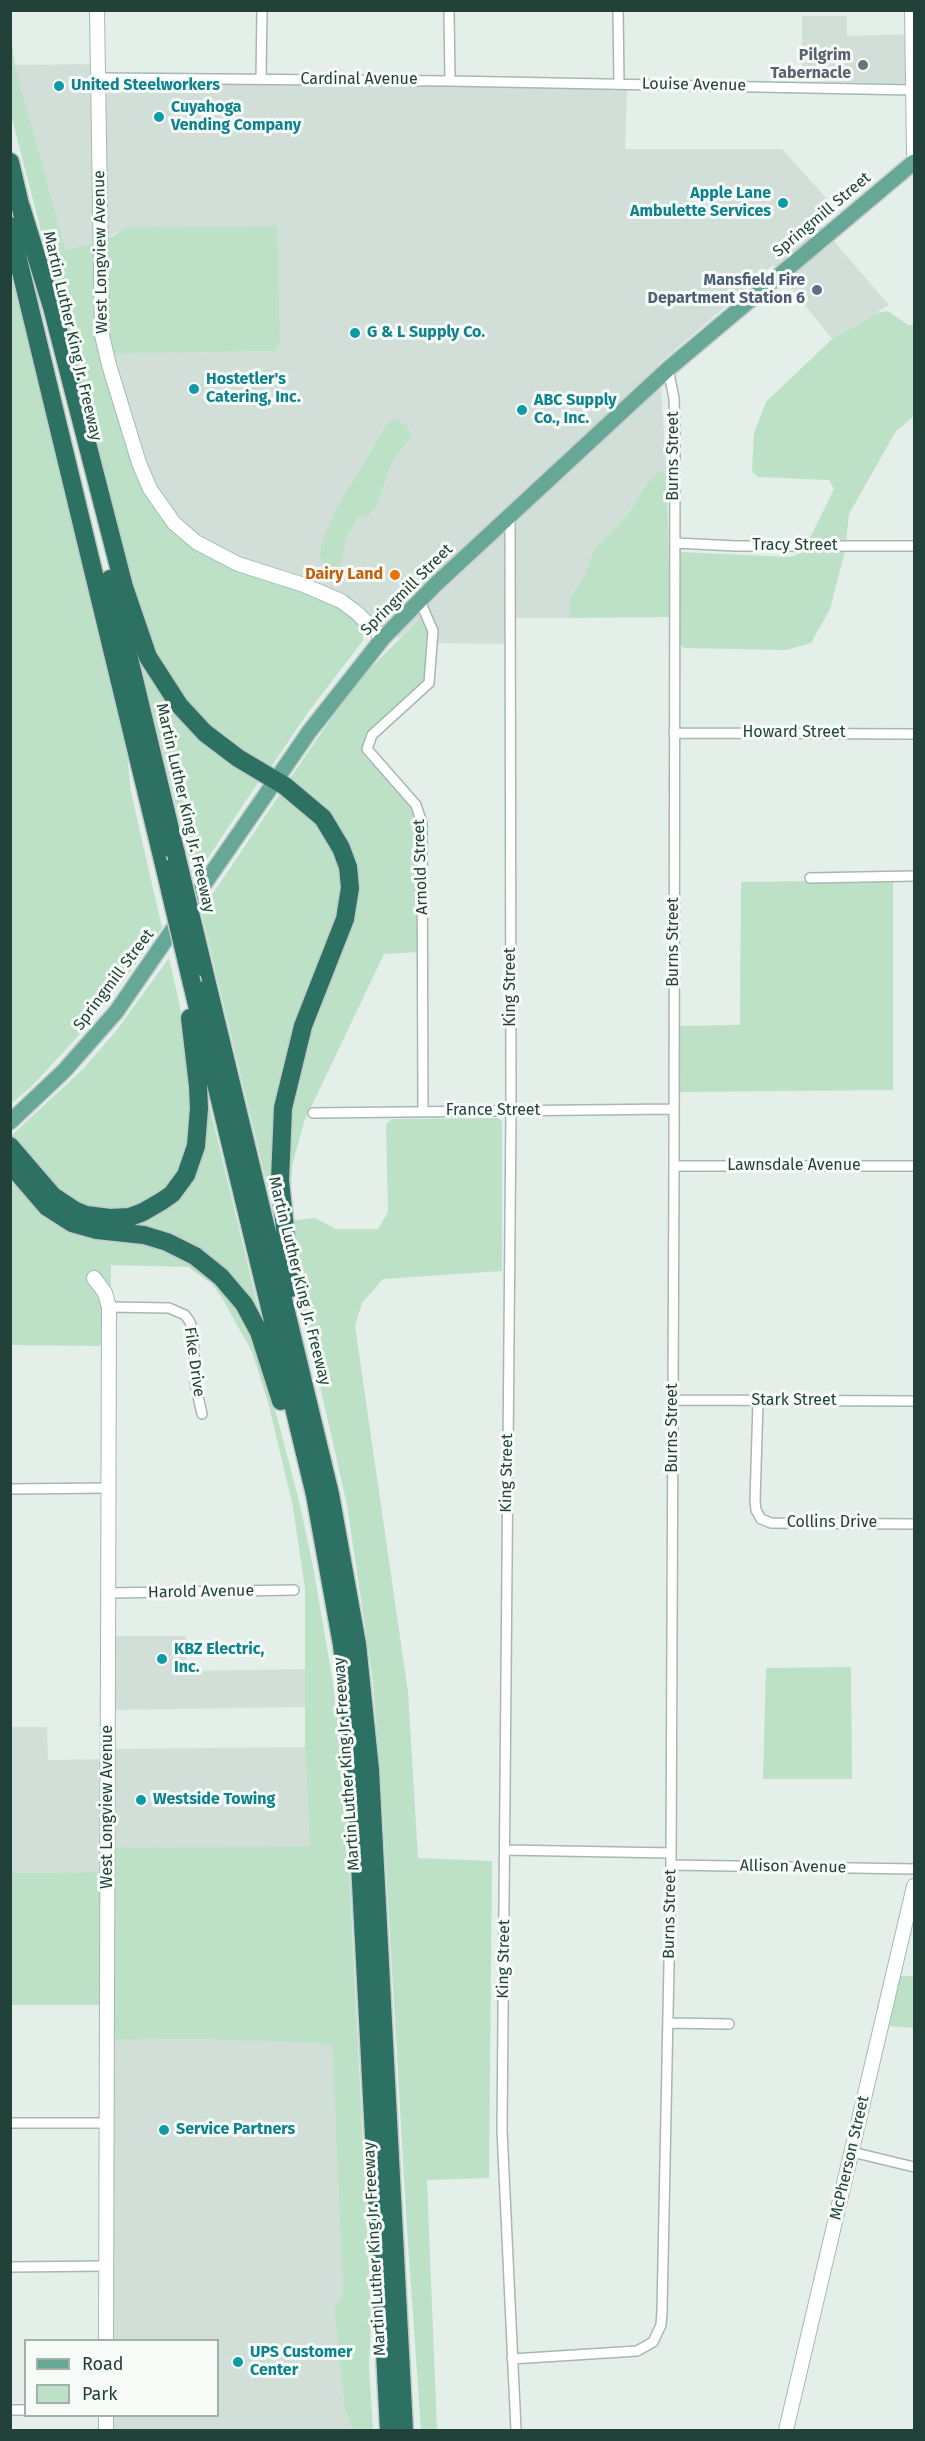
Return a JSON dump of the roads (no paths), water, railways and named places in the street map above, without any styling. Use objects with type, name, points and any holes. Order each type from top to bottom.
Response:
[{"type":"highway","name":"Martin Luther King Jr. Freeway","points":[[10,162],[323,1462],[340,1546],[357,1644],[370,1770],[404,2430]]},
{"type":"highway","points":[[21,207],[52,307],[124,587],[148,657],[178,705],[204,733],[312,808],[332,830],[348,867],[350,888],[345,919],[303,1026],[294,1056],[283,1108],[280,1151],[282,1217],[291,1293],[340,1504],[340,1546]]},
{"type":"highway","name":"Martin Luther King Jr. Freeway","points":[[10,226],[138,759],[189,988],[321,1521],[342,1645],[352,1731],[389,2430]]},
{"type":"highway","points":[[10,1146],[53,1196],[86,1215],[110,1218],[129,1217],[143,1212],[172,1194],[186,1175],[192,1161],[198,1128],[197,1076],[189,988]]},
{"type":"highway","points":[[10,1164],[47,1207],[72,1223],[97,1230],[155,1238],[195,1256],[221,1277],[248,1310],[270,1362],[301,1482],[328,1606],[341,1692],[352,1731]]},
{"type":"highway","points":[[396,2276],[409,2372],[413,2430]]},
{"type":"highway","points":[[381,2430],[379,2374],[384,2342]]},
{"type":"main road","name":"Springmill Street","points":[[10,1122],[64,1071],[116,1012],[324,711],[383,638],[510,515],[668,369],[915,162]]},
{"type":"street","name":"West Longview Avenue","points":[[98,10],[102,334],[139,463],[150,489],[174,523],[211,552],[238,564],[315,589],[341,601],[383,638]]},
{"type":"street","points":[[261,80],[262,10]]},
{"type":"street","points":[[449,10],[450,81]]},
{"type":"street","points":[[618,10],[619,84]]},
{"type":"street","points":[[912,10],[915,154]]},
{"type":"street","name":"Cardinal Avenue","points":[[98,78],[619,84]]},
{"type":"street","name":"Louise Avenue","points":[[619,84],[913,90]]},
{"type":"street","name":"Burns Street","points":[[512,2359],[637,2351],[653,2342],[658,2334],[662,2311],[671,1865],[674,1166],[675,543],[674,413],[668,369]]},
{"type":"street","name":"King Street","points":[[510,515],[511,1111],[502,2130],[516,2430]]},
{"type":"street","name":"Tracy Street","points":[[675,543],[736,546],[915,546]]},
{"type":"street","name":"Arnold Street","points":[[420,601],[433,631],[429,683],[372,735],[367,749],[416,805],[422,823],[423,1112]]},
{"type":"street","name":"Howard Street","points":[[674,733],[915,734]]},
{"type":"street","points":[[810,878],[915,876]]},
{"type":"street","name":"France Street","points":[[313,1113],[674,1109]]},
{"type":"street","name":"Lawnsdale Avenue","points":[[674,1166],[915,1166]]},
{"type":"street","name":"West Longview Avenue","points":[[94,1278],[105,1293],[109,1307],[106,2339]]},
{"type":"street","name":"Fike Drive","points":[[109,1307],[169,1308],[185,1315],[193,1332],[195,1383],[202,1414]]},
{"type":"street","name":"Stark Street","points":[[673,1400],[915,1401]]},
{"type":"street","name":"Collins Drive","points":[[758,1402],[755,1501],[756,1510],[761,1519],[771,1523],[915,1524]]},
{"type":"street","points":[[10,1489],[108,1488]]},
{"type":"street","name":"Harold Avenue","points":[[108,1593],[294,1590]]},
{"type":"street","points":[[505,1850],[671,1853]]},
{"type":"street","name":"Allison Avenue","points":[[671,1865],[915,1869]]},
{"type":"street","name":"McPherson Street","points":[[786,2430],[915,1886]]},
{"type":"street","points":[[668,2023],[729,2024]]},
{"type":"street","points":[[10,2123],[107,2122]]},
{"type":"street","points":[[852,2152],[915,2167]]},
{"type":"street","points":[[10,2267],[107,2266]]},
{"type":"place","name":"Pilgrim Tabernacle","points":[[863,65]]},
{"type":"place","name":"United Steelworkers","points":[[59,86]]},
{"type":"place","name":"Cuyahoga Vending Company","points":[[159,117]]},
{"type":"place","name":"Apple Lane Ambulette Services","points":[[783,203]]},
{"type":"place","name":"Mansfield Fire Department Station 6","points":[[817,290]]},
{"type":"place","name":"G & L Supply Co.","points":[[355,333]]},
{"type":"place","name":"Hostetler's Catering, Inc.","points":[[194,389]]},
{"type":"place","name":"ABC Supply Co., Inc.","points":[[522,410]]},
{"type":"place","name":"Dairy Land","points":[[395,575]]},
{"type":"place","name":"KBZ Electric, Inc.","points":[[162,1659]]},
{"type":"place","name":"Westside Towing","points":[[141,1800]]},
{"type":"place","name":"Service Partners","points":[[164,2130]]},
{"type":"place","name":"UPS Customer Center","points":[[238,2362]]}]
